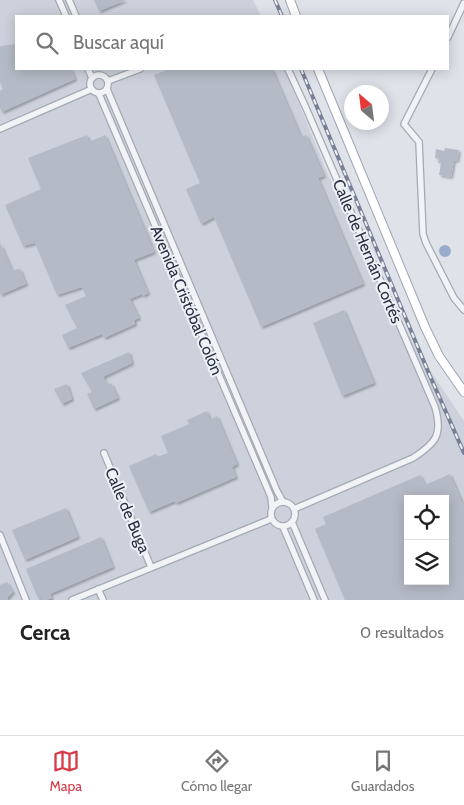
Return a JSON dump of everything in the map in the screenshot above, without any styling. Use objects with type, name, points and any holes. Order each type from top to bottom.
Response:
[{"type":"main road","points":[[290,0],[296,15]]},
{"type":"main road","points":[[318,70],[421,319],[435,348],[464,392]]},
{"type":"street","points":[[59,0],[66,15]]},
{"type":"street","points":[[69,0],[76,15]]},
{"type":"street","points":[[449,34],[464,3]]},
{"type":"street","points":[[88,70],[92,78],[90,84],[92,90],[100,94],[107,89],[108,81],[98,70]]},
{"type":"street","points":[[108,81],[137,70]]},
{"type":"street","name":"Calle de Hernán Cortés","points":[[288,70],[435,407],[439,421],[437,435],[427,448],[413,458],[294,509]]},
{"type":"street","points":[[431,70],[404,124],[419,142],[426,243],[454,298],[464,310]]},
{"type":"street","points":[[92,78],[101,75]]},
{"type":"street","name":"Avenida Cristóbal Colón","points":[[107,89],[283,502]]},
{"type":"street","points":[[0,129],[92,90]]},
{"type":"street","name":"Avenida Cristóbal Colón","points":[[100,94],[271,497],[272,507]]},
{"type":"street","name":"Calle de Buga","points":[[104,453],[151,567]]},
{"type":"street","points":[[283,502],[289,504],[294,509],[295,516],[292,522],[283,527],[276,525],[270,515],[272,507],[283,502]]},
{"type":"street","points":[[72,600],[271,519]]},
{"type":"street","points":[[292,522],[325,600]]},
{"type":"street","points":[[283,527],[314,600]]},
{"type":"street","points":[[0,535],[26,600]]},
{"type":"street","points":[[98,589],[103,600]]},
{"type":"shaded area","points":[[0,0],[253,0],[260,15],[15,15],[15,70],[285,70],[329,177],[419,354],[464,421],[464,600],[0,600]]},
{"type":"water","points":[[445,245],[451,251],[445,257],[439,251]]},
{"type":"building","points":[[94,0],[126,0],[99,11]]},
{"type":"building","points":[[15,44],[15,70],[71,70],[75,79],[2,112],[0,108],[0,91],[3,89],[0,82],[0,46]]},
{"type":"building","points":[[166,70],[272,70],[301,137],[306,135],[324,176],[318,178],[363,284],[261,327],[214,217],[201,224],[186,189],[200,183],[154,75]]},
{"type":"building","points":[[87,135],[89,142],[105,135],[154,252],[134,260],[148,293],[130,299],[139,318],[134,320],[135,324],[104,338],[102,334],[68,348],[62,335],[77,328],[65,305],[86,296],[82,287],[57,295],[35,243],[23,246],[5,205],[41,189],[28,158]]},
{"type":"building","points":[[445,148],[459,150],[457,161],[454,160],[451,177],[439,175],[441,163],[438,163],[439,159],[435,158],[436,149],[444,151]]},
{"type":"building","points":[[0,243],[12,270],[20,269],[26,284],[0,295]]},
{"type":"building","points":[[344,310],[374,383],[342,396],[313,323]]},
{"type":"building","points":[[129,352],[132,363],[103,377],[108,385],[111,383],[118,398],[94,409],[87,394],[92,392],[81,373]]},
{"type":"building","points":[[67,384],[72,399],[62,404],[54,389]]},
{"type":"building","points":[[207,411],[210,420],[217,416],[237,464],[232,467],[236,477],[176,503],[175,501],[149,512],[129,466],[156,454],[157,457],[168,453],[161,436],[189,424],[187,420]]},
{"type":"building","points":[[450,474],[464,507],[464,600],[345,600],[315,529],[326,524],[323,517],[420,475],[425,485]]},
{"type":"building","points":[[66,508],[78,537],[25,560],[12,530]]},
{"type":"building","points":[[101,537],[113,567],[50,594],[52,598],[42,600],[38,598],[26,569]]},
{"type":"building","points":[[7,582],[13,592],[7,598],[8,600],[0,600],[0,585]]},
{"type":"railway","points":[[275,0],[282,15]]},
{"type":"railway","points":[[301,70],[464,453]]}]
